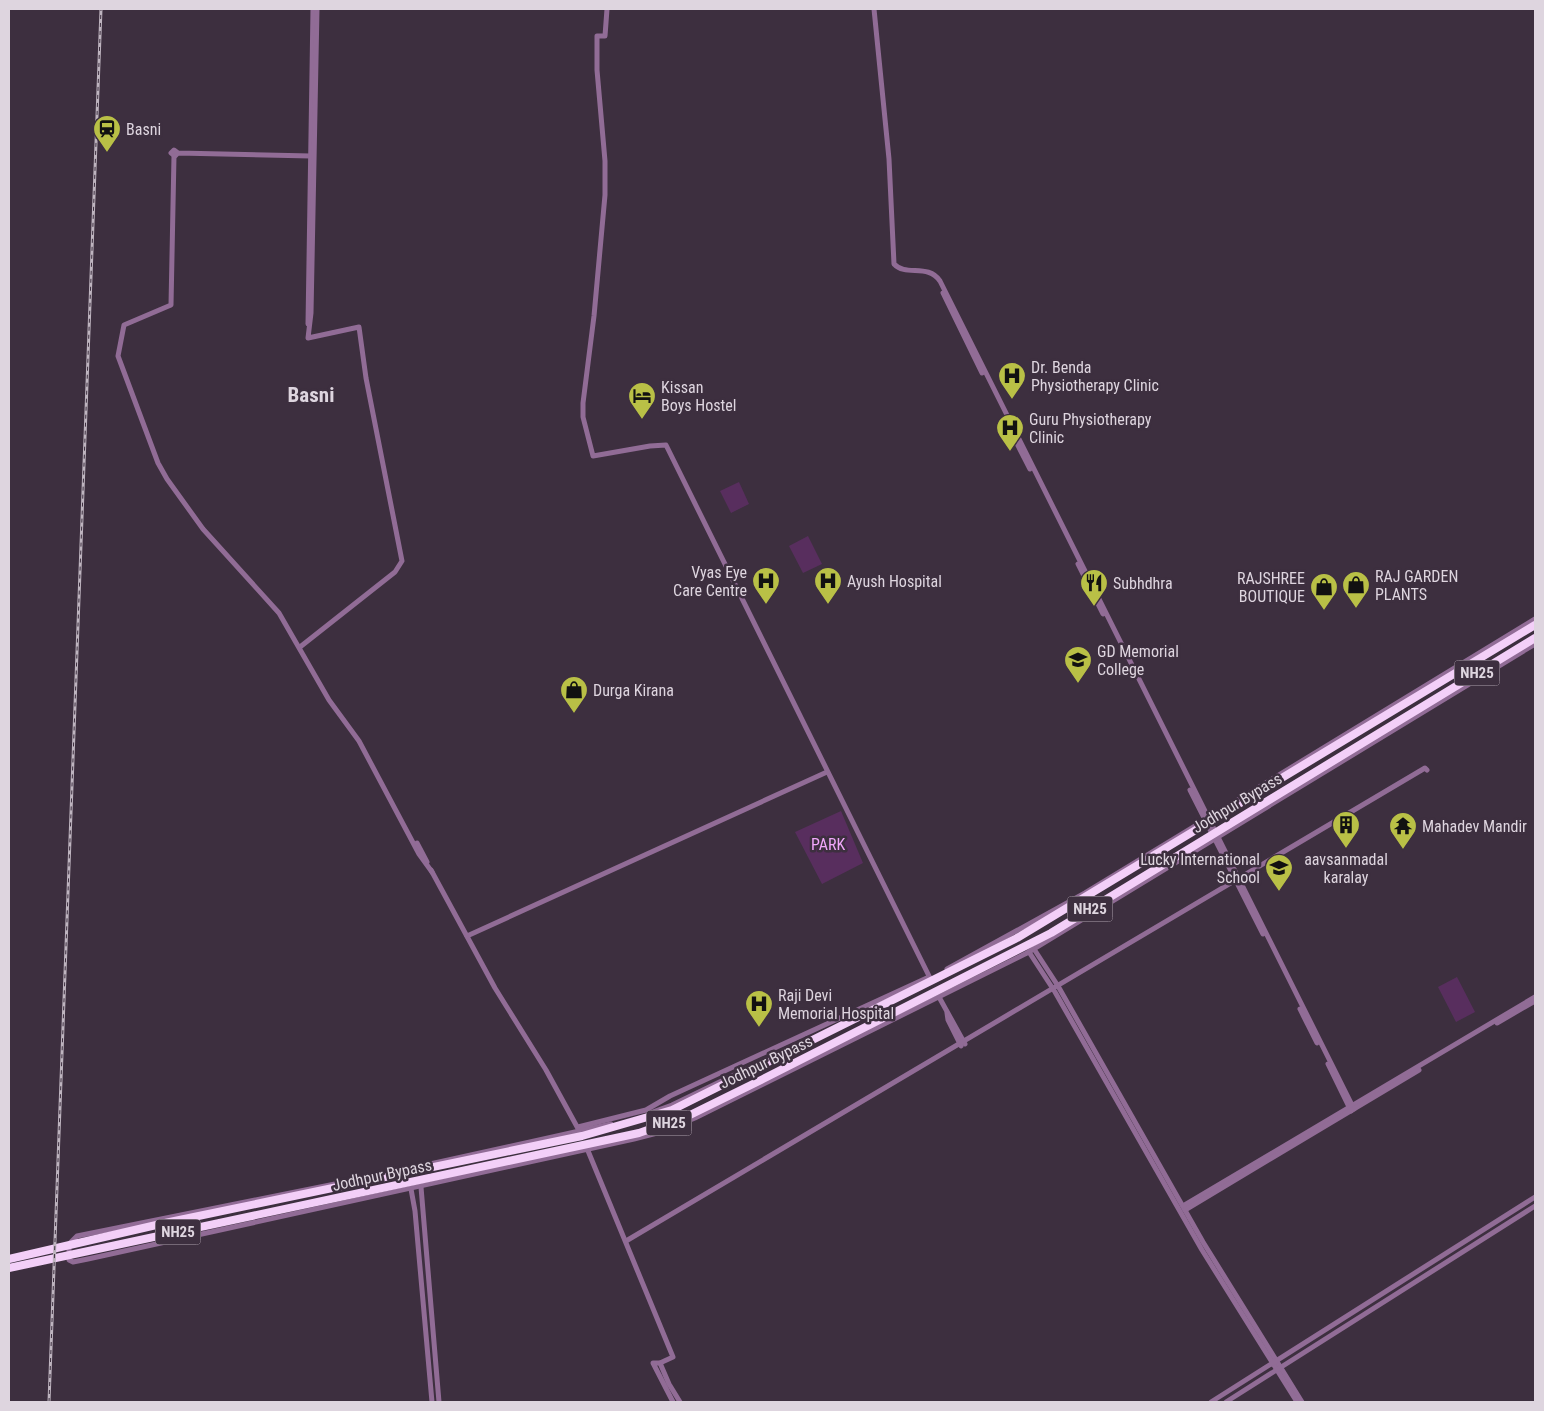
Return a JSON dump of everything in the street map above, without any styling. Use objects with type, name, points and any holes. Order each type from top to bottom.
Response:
[{"type":"highway","points":[[9,1259],[165,1223],[347,1186],[672,1110],[968,963],[1080,901],[1535,625]]},
{"type":"highway","name":"Jodhpur Bypass","points":[[9,1268],[587,1147],[638,1133],[690,1115],[974,974],[1051,933],[1535,638]]},
{"type":"street","points":[[300,647],[395,572],[402,561],[366,378],[359,327],[308,338],[315,9]]},
{"type":"street","points":[[607,9],[605,36],[597,36],[597,70],[605,161],[594,316],[583,403],[588,438],[593,456],[666,445],[930,978]]},
{"type":"street","points":[[874,9],[890,166],[894,264],[898,267],[925,270],[934,274],[1352,1108]]},
{"type":"street","points":[[312,156],[176,155],[171,305],[124,325],[118,356],[158,463],[167,479],[211,539],[279,613],[329,700],[359,741],[411,835],[423,852],[467,937],[580,1132],[673,1357],[660,1363],[653,1363],[673,1402]]},
{"type":"street","points":[[1535,619],[1037,921],[930,978],[672,1105],[580,1132],[77,1236],[69,1244],[69,1260],[73,1262],[88,1259],[421,1187],[587,1147],[661,1132],[695,1118],[1032,950],[1535,644]]},
{"type":"street","points":[[627,1243],[1425,768],[1427,770],[1238,880]]},
{"type":"street","points":[[467,937],[827,773]]},
{"type":"street","points":[[1032,950],[1274,1363]]},
{"type":"street","points":[[580,1132],[646,1110],[670,1096],[930,978]]},
{"type":"street","points":[[1056,989],[1202,1250],[1274,1363],[1302,1402]]},
{"type":"street","points":[[1352,1108],[1535,996]]},
{"type":"street","points":[[939,997],[962,1044]]},
{"type":"street","points":[[1184,1208],[1535,1001]]},
{"type":"street","points":[[421,1187],[439,1402]]},
{"type":"street","points":[[411,1189],[415,1211],[432,1402]]},
{"type":"street","points":[[1211,1402],[1535,1197]]},
{"type":"street","points":[[1226,1402],[1535,1206]]},
{"type":"street","points":[[660,1363],[669,1384],[680,1402]]},
{"type":"street","points":[[1278,1369],[1297,1402]]},
{"type":"green space","points":[[739,482],[749,504],[731,513],[720,491]]},
{"type":"green space","points":[[808,536],[822,564],[803,573],[789,546]]},
{"type":"green space","name":"PARK","points":[[841,811],[863,863],[822,884],[795,832]]},
{"type":"green space","points":[[1457,977],[1475,1012],[1456,1022],[1438,987]]},
{"type":"railway","points":[[49,1402],[101,9]]},
{"type":"place","name":"Basni","points":[[107,153]]},
{"type":"place","name":"Dr. Benda Physiotherapy Clinic","points":[[1012,400]]},
{"type":"place","name":"Kissan Boys Hostel","points":[[642,420]]},
{"type":"place","name":"Guru Physiotherapy Clinic","points":[[1010,452]]},
{"type":"place","name":"Vyas Eye Care Centre","points":[[766,605]]},
{"type":"place","name":"Ayush Hospital","points":[[828,605]]},
{"type":"place","name":"Subhdhra","points":[[1094,607]]},
{"type":"place","name":"RAJ GARDEN PLANTS","points":[[1356,609]]},
{"type":"place","name":"RAJSHREE BOUTIQUE","points":[[1324,611]]},
{"type":"place","name":"GD Memorial College","points":[[1078,684]]},
{"type":"place","name":"Durga Kirana","points":[[574,714]]},
{"type":"place","name":"aavsanmadal karalay","points":[[1346,849]]},
{"type":"place","name":"Mahadev Mandir","points":[[1403,850]]},
{"type":"place","name":"Lucky International School","points":[[1279,892]]},
{"type":"place","name":"Raji Devi Memorial Hospital","points":[[759,1028]]},
{"type":"district","name":"Basni","points":[[311,395]]}]
